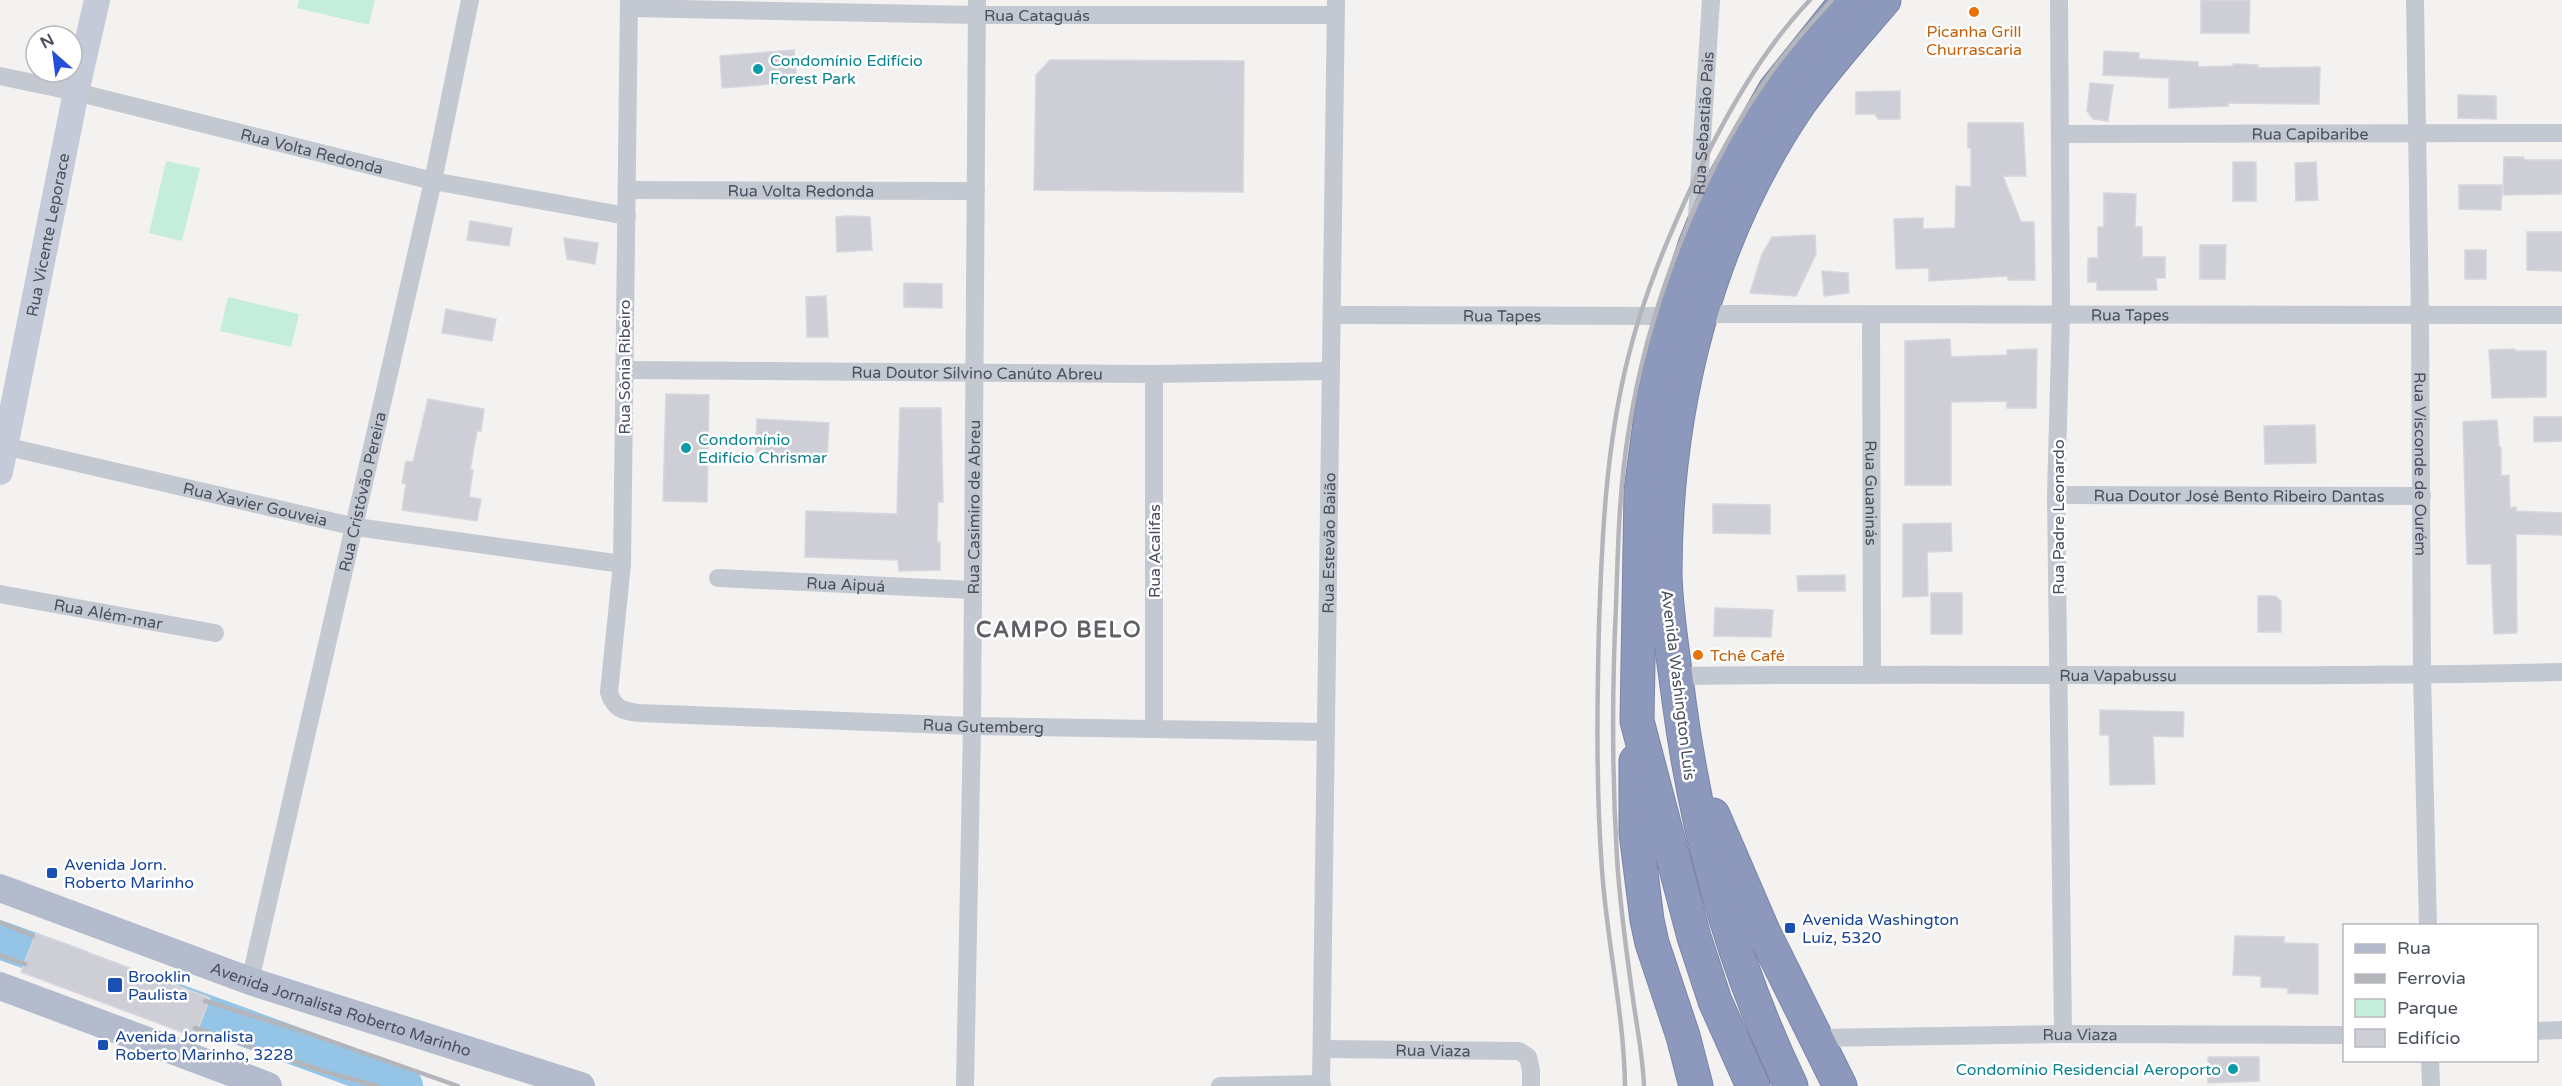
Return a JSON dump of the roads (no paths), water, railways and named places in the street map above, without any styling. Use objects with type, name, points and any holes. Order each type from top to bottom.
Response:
[{"type":"highway","name":"Avenida Washington Luís","points":[[1791,1086],[1734,951],[1709,864],[1688,766],[1669,631],[1665,576],[1668,493],[1671,455],[1685,368],[1686,315],[1695,245],[1716,194],[1775,90],[1847,0]]},
{"type":"highway","name":"Avenida Washington Luís","points":[[1753,1086],[1715,1001],[1694,937],[1637,721],[1641,490],[1652,407],[1686,315],[1781,134],[1820,78],[1884,0]]},
{"type":"highway","points":[[1637,721],[1636,833],[1647,920],[1652,944],[1683,1036],[1696,1086]]},
{"type":"highway","points":[[1688,766],[1716,821],[1763,931],[1840,1086]]},
{"type":"main road","name":"Avenida Jornalista Roberto Marinho","points":[[0,888],[250,981],[581,1086]]},
{"type":"main road","points":[[0,986],[251,1084]]},
{"type":"street","name":"Rua Vicente Leporace","points":[[0,472],[3,446],[97,0]]},
{"type":"street","name":"Rua Cristóvão Pereira","points":[[250,981],[356,527],[433,181],[470,0]]},
{"type":"street","name":"Rua Sebastião Pais","points":[[1695,245],[1711,0]]},
{"type":"street","name":"Rua Padre Leonardo","points":[[2059,0],[2061,314],[2056,495],[2063,1034]]},
{"type":"street","name":"Rua Visconde de Ourém","points":[[2415,0],[2422,496],[2422,675],[2428,924]]},
{"type":"street","name":"Rua Cataguás","points":[[629,4],[1336,7]]},
{"type":"street","name":"Rua Sônia Ribeiro","points":[[629,4],[626,96],[627,216],[624,281],[622,564],[609,692],[616,707],[623,711],[639,713]]},
{"type":"street","name":"Rua Casimiro de Abreu","points":[[965,1086],[972,726],[977,7]]},
{"type":"street","name":"Rua Estevão Baião","points":[[1322,1085],[1336,7]]},
{"type":"street","name":"Rua Volta Redonda","points":[[0,76],[76,92],[433,181],[627,216]]},
{"type":"street","name":"Rua Capibaribe","points":[[2060,134],[2562,133]]},
{"type":"street","name":"Rua Volta Redonda","points":[[627,190],[976,191]]},
{"type":"street","name":"Rua Tapes","points":[[1332,315],[2061,314],[2420,317],[2562,315]]},
{"type":"street","name":"Rua Guaninás","points":[[1871,315],[1872,673]]},
{"type":"street","name":"Rua Doutor Silvino Canúto Abreu","points":[[625,370],[1154,374],[1331,371]]},
{"type":"street","name":"Rua Acalifas","points":[[1154,374],[1154,728]]},
{"type":"street","name":"Rua Xavier Gouveia","points":[[3,446],[356,527],[622,564]]},
{"type":"street","name":"Rua Doutor José Bento Ribeiro Dantas","points":[[2056,495],[2422,496]]},
{"type":"street","name":"Rua Aipuá","points":[[718,578],[973,590]]},
{"type":"street","name":"Rua Além-mar","points":[[0,594],[215,633]]},
{"type":"street","name":"Rua Vapabussu","points":[[1676,675],[1872,673],[2058,676],[2422,675],[2562,672]]},
{"type":"street","name":"Rua Gutemberg","points":[[639,713],[972,726],[1326,732]]},
{"type":"street","points":[[2538,1031],[2562,1030]]},
{"type":"street","name":"Rua Viaza","points":[[1816,1038],[2063,1034],[2343,1035]]},
{"type":"street","name":"Rua Viaza","points":[[1322,1049],[1509,1049],[1519,1051],[1528,1058],[1531,1078]]},
{"type":"street","points":[[2430,1062],[2431,1086]]},
{"type":"street","points":[[1220,1086],[1322,1085]]},
{"type":"waterway","points":[[0,940],[78,968]]},
{"type":"waterway","points":[[158,996],[404,1086]]},
{"type":"railway","points":[[1625,1086],[1622,1032],[1604,897],[1597,717],[1606,491],[1615,424],[1628,358],[1641,312],[1667,243],[1696,177],[1746,84],[1776,40],[1810,0]]},
{"type":"railway","points":[[1644,1086],[1620,895],[1613,764],[1618,540],[1629,429],[1648,340],[1662,295],[1678,250],[1716,163],[1763,84],[1832,0]]},
{"type":"railway","points":[[0,922],[33,936]]},
{"type":"railway","points":[[0,955],[25,964]]},
{"type":"railway","points":[[205,1001],[296,1029],[458,1086]]},
{"type":"railway","points":[[195,1028],[326,1072],[377,1086]]},
{"type":"place","name":"Picanha Grill Churrascaria","points":[[1974,12]]},
{"type":"place","name":"Condomínio Edifício Forest Park","points":[[758,69]]},
{"type":"place","name":"Condomínio Edifício Chrismar","points":[[686,448]]},
{"type":"place","name":"Tchê Café","points":[[1698,655]]},
{"type":"place","name":"Avenida Jorn. Roberto Marinho","points":[[52,873]]},
{"type":"place","name":"Avenida Washington Luiz, 5320","points":[[1790,928]]},
{"type":"place","name":"Brooklin Paulista","points":[[115,985]]},
{"type":"place","name":"Avenida Jornalista Roberto Marinho, 3228","points":[[103,1045]]},
{"type":"place","name":"Condomínio Residencial Aeroporto","points":[[2233,1069]]},
{"type":"district","name":"CAMPO BELO","points":[[1059,629]]}]
